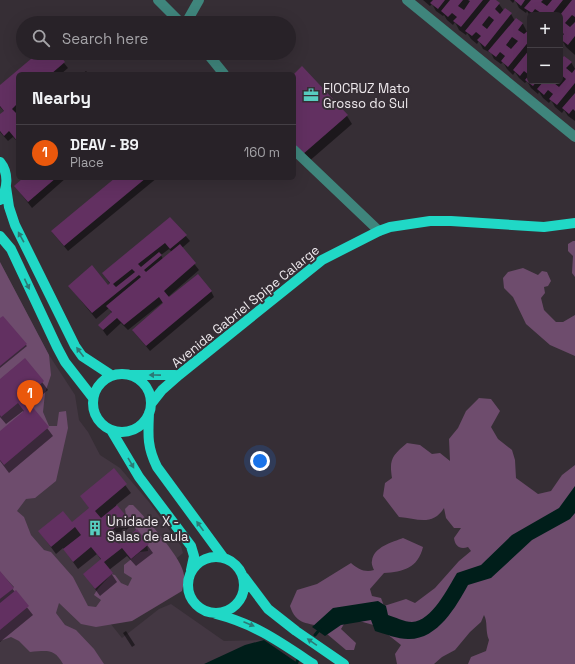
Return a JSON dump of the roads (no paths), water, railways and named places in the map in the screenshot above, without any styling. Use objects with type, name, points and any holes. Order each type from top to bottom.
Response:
[{"type":"main road","points":[[0,162],[6,176],[9,207],[15,225],[75,346],[82,356],[111,376]]},
{"type":"main road","points":[[0,200],[6,187]]},
{"type":"main road","name":"Avenida Gabriel Spipe Calarge","points":[[150,408],[162,390],[322,260],[379,230],[430,221],[544,227],[575,223]]},
{"type":"main road","points":[[0,236],[11,249],[56,347],[65,362],[93,398]]},
{"type":"main road","points":[[179,376],[130,375],[121,373],[111,376],[102,381],[96,389],[93,398],[93,408],[97,417],[111,430],[139,477],[191,546],[194,556],[189,576],[188,588],[193,602],[205,611],[238,620],[257,628],[275,638],[313,664]]},
{"type":"main road","points":[[130,375],[139,379],[146,386],[150,394],[148,437],[150,453],[157,467],[223,557]]},
{"type":"main road","points":[[111,430],[120,432],[129,431],[138,427],[144,421],[150,408]]},
{"type":"main road","points":[[189,576],[193,568],[206,558],[215,556],[223,557],[232,561],[239,568],[243,576],[268,609],[296,631],[344,664]]},
{"type":"main road","points":[[212,613],[226,611],[238,604],[243,595],[245,586],[243,576]]},
{"type":"street","points":[[158,0],[174,16]]},
{"type":"street","points":[[190,16],[199,0]]},
{"type":"street","points":[[407,0],[575,137]]},
{"type":"street","points":[[213,60],[222,72]]},
{"type":"street","points":[[296,152],[379,230]]},
{"type":"waterway","points":[[315,635],[320,629]]},
{"type":"waterway","points":[[296,664],[298,660]]},
{"type":"place","name":"FIOCRUZ Mato Grosso do Sul","points":[[311,95]]},
{"type":"place","name":"DEAV - B9","points":[[30,413]]},
{"type":"place","name":"Unidade X - Salas de aula","points":[[95,528]]}]
